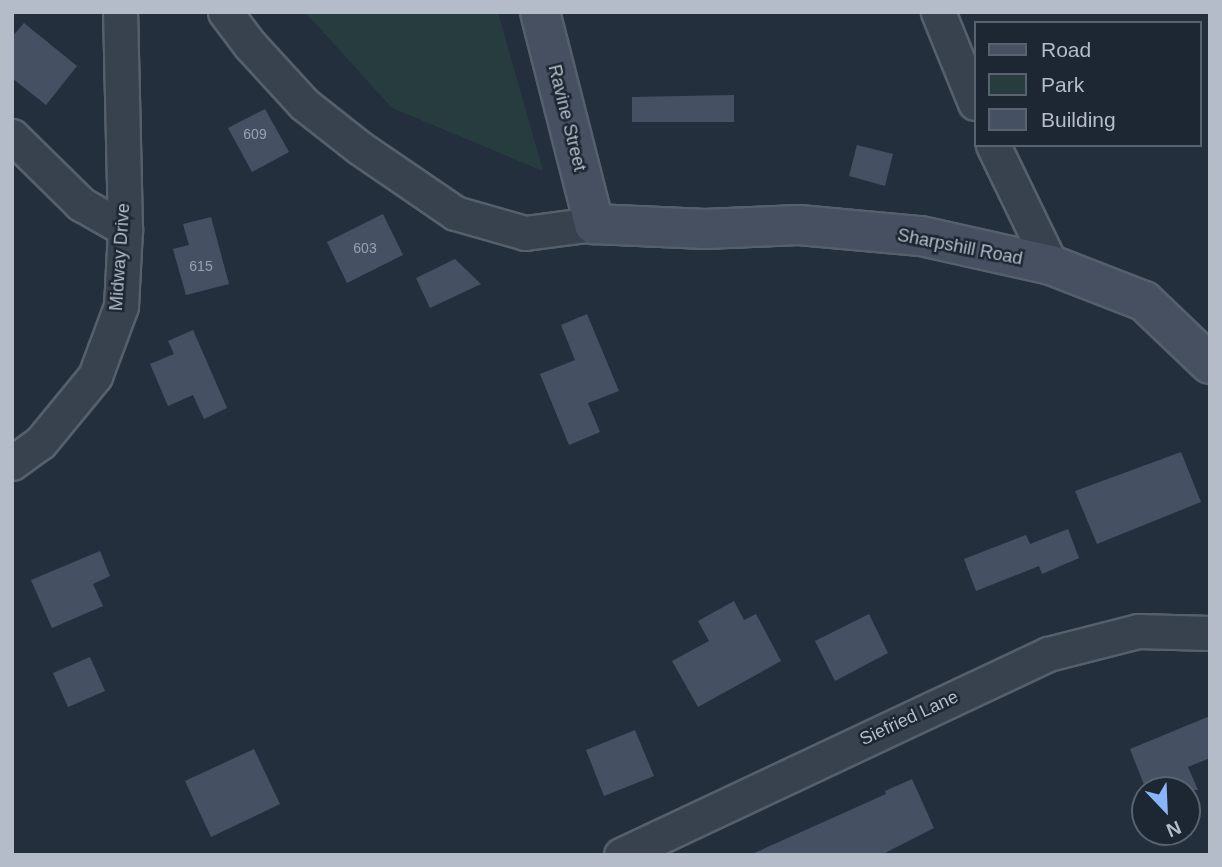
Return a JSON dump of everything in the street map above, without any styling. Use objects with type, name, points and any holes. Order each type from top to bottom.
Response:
[{"type":"street","name":"Midway Drive","points":[[12,463],[40,443],[95,376],[121,306],[125,229],[120,12]]},
{"type":"street","points":[[225,12],[250,45],[304,104],[360,148],[455,213],[525,233],[594,224]]},
{"type":"street","name":"Ravine Street","points":[[540,12],[594,224]]},
{"type":"street","points":[[938,12],[974,101]]},
{"type":"street","points":[[12,136],[81,204],[125,229]]},
{"type":"street","points":[[994,147],[1051,265]]},
{"type":"street","name":"Sharpshill Road","points":[[594,224],[705,229],[799,225],[921,236],[1051,265],[1144,301],[1210,364]]},
{"type":"street","name":"Siefried Lane","points":[[621,855],[1048,654],[1138,631],[1210,633]]},
{"type":"green space","points":[[305,12],[498,12],[543,171],[392,108]]},
{"type":"building","points":[[24,23],[77,66],[46,105],[12,78],[12,37]]},
{"type":"building","points":[[734,95],[734,122],[632,122],[632,97]]},
{"type":"building","points":[[265,109],[289,152],[252,172],[228,128]]},
{"type":"building","points":[[857,145],[893,154],[885,186],[849,176]]},
{"type":"building","points":[[383,214],[403,255],[347,283],[327,242]]},
{"type":"building","points":[[211,217],[229,284],[186,295],[173,249],[189,245],[183,224]]},
{"type":"building","points":[[455,259],[481,284],[430,308],[416,278]]},
{"type":"building","points":[[587,314],[619,391],[588,403],[600,432],[569,445],[540,374],[575,360],[561,325]]},
{"type":"building","points":[[193,330],[227,408],[204,419],[193,395],[168,406],[150,364],[174,354],[168,341]]},
{"type":"building","points":[[1181,452],[1201,502],[1097,544],[1075,491]]},
{"type":"building","points":[[1068,529],[1079,558],[1042,574],[1039,566],[976,591],[964,559],[1026,535],[1030,544]]},
{"type":"building","points":[[100,551],[110,576],[93,584],[103,606],[52,628],[31,580]]},
{"type":"building","points":[[734,601],[744,620],[756,614],[781,661],[698,707],[672,661],[709,641],[698,621]]},
{"type":"building","points":[[869,614],[888,653],[835,681],[815,641]]},
{"type":"building","points":[[90,657],[105,691],[68,707],[53,673]]},
{"type":"building","points":[[1210,716],[1210,758],[1188,767],[1192,776],[1141,776],[1130,749]]},
{"type":"building","points":[[635,730],[654,776],[604,796],[586,750]]},
{"type":"building","points":[[254,749],[280,804],[211,837],[185,781]]},
{"type":"building","points":[[912,779],[934,828],[881,855],[750,855],[886,794],[885,791]]}]
